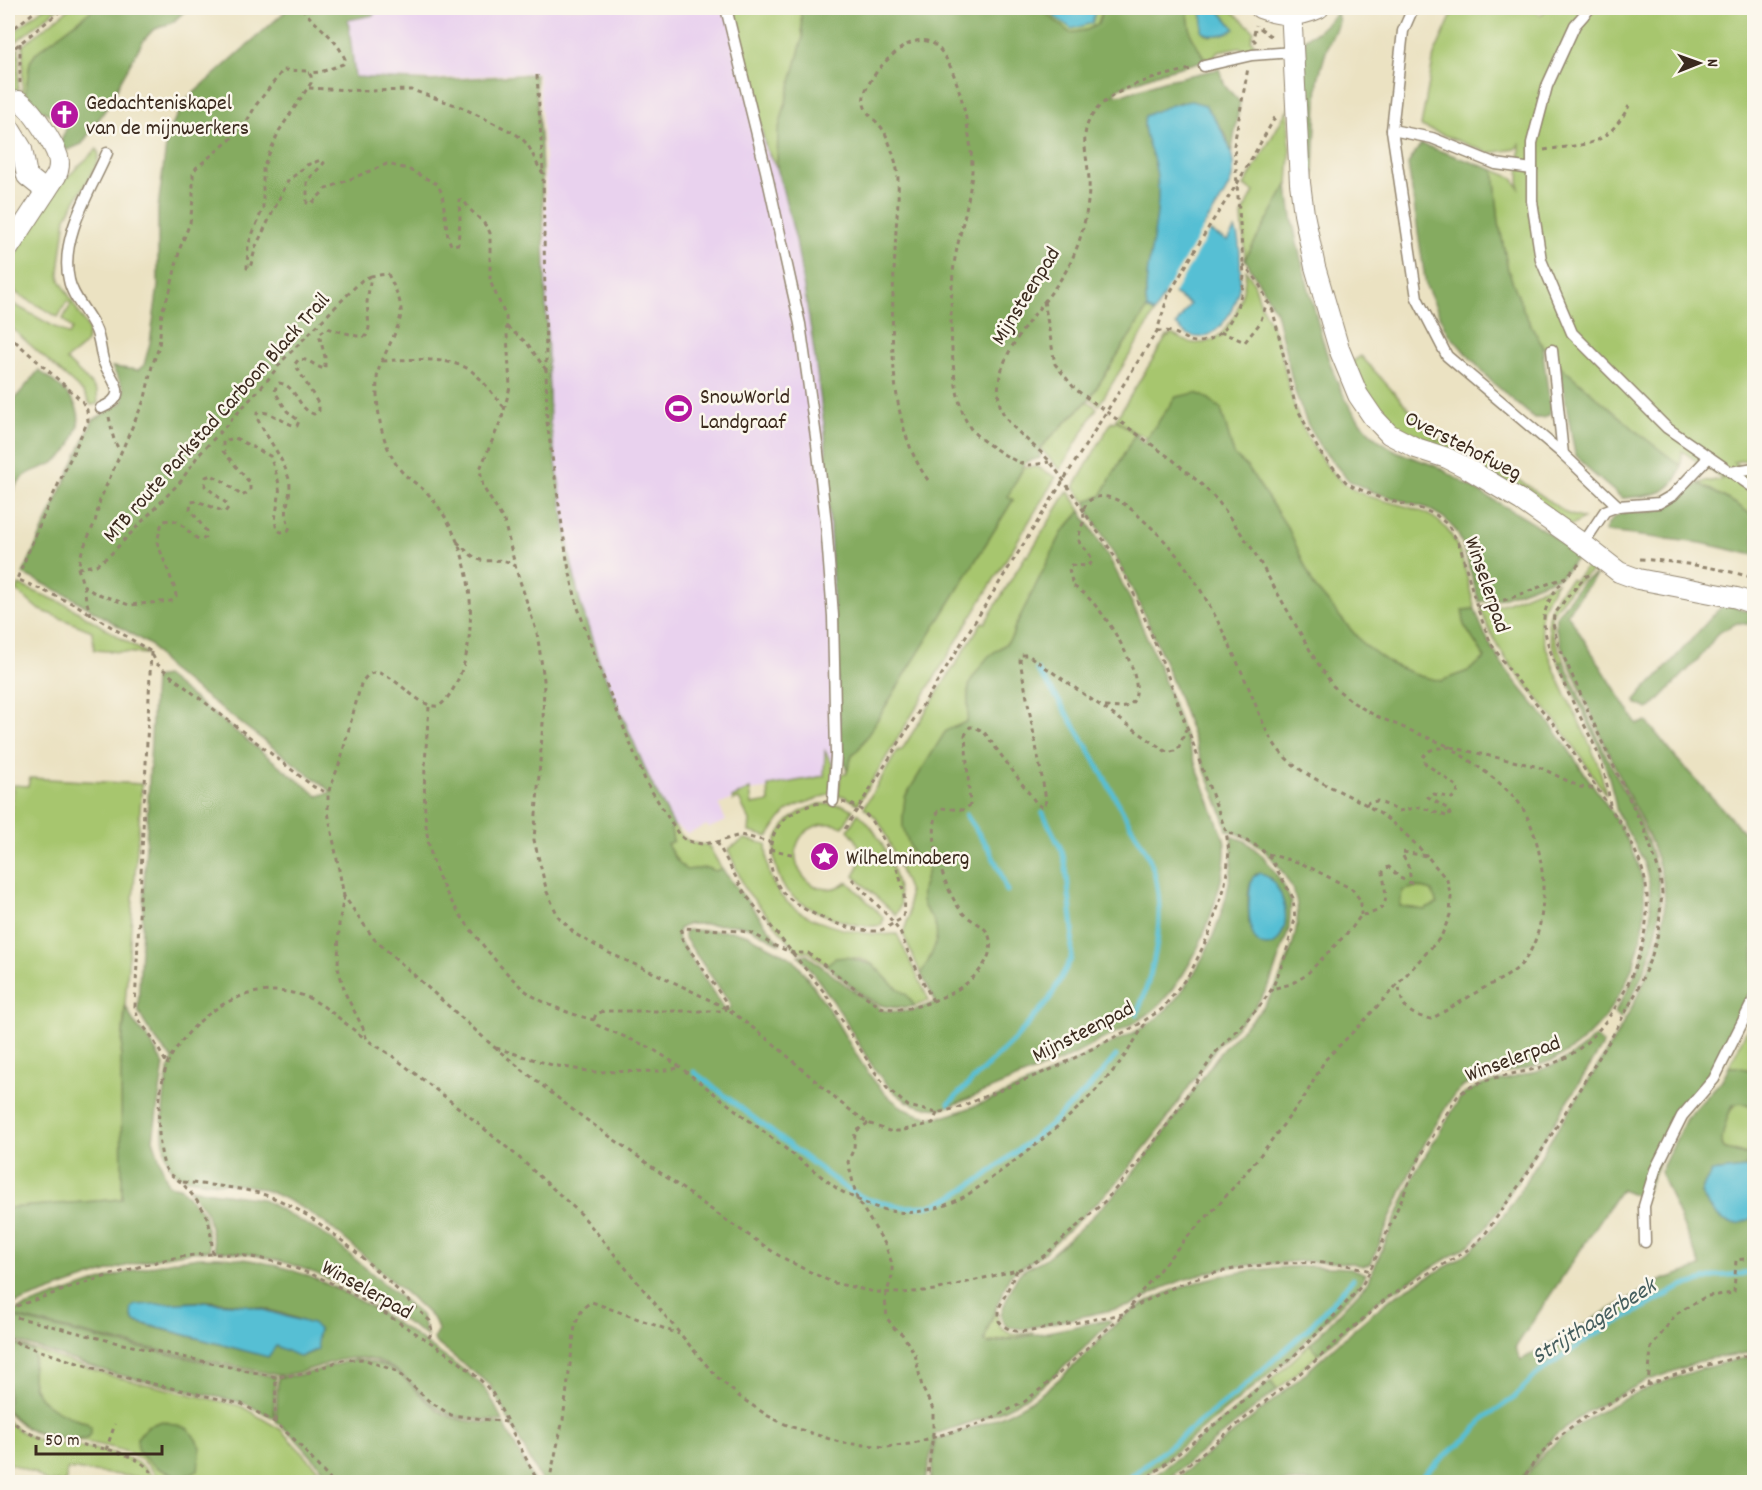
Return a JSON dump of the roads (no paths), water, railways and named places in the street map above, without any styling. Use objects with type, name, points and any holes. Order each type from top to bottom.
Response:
[{"type":"street","points":[[1260,8],[1278,14],[1291,11],[1305,13],[1320,8]]},
{"type":"street","name":"Overstehofweg","points":[[1291,11],[1300,183],[1304,214],[1315,267],[1339,349],[1358,395],[1373,417],[1389,434],[1416,448],[1447,458],[1482,476],[1583,552],[1619,572],[1638,579],[1737,598],[1755,604]]},
{"type":"street","points":[[8,249],[13,227],[46,191],[59,168],[58,157],[27,108],[14,102]]},
{"type":"street","points":[[8,126],[22,149],[27,176],[46,191]]},
{"type":"lane","points":[[726,8],[800,324],[818,444],[833,616],[836,755],[833,801]]},
{"type":"lane","points":[[1413,8],[1403,31],[1392,130],[1417,298],[1447,356],[1563,454],[1618,506]]},
{"type":"lane","points":[[1590,8],[1575,26],[1548,86],[1532,143],[1532,201],[1541,260],[1572,333],[1666,428],[1755,488]]},
{"type":"lane","points":[[1204,66],[1252,56],[1293,52]]},
{"type":"lane","points":[[1392,130],[1432,138],[1496,164],[1532,169]]},
{"type":"lane","points":[[101,408],[112,402],[118,388],[103,360],[95,328],[69,281],[68,268],[70,243],[77,215],[107,153]]},
{"type":"lane","points":[[1552,350],[1563,454]]},
{"type":"lane","points":[[1583,552],[1605,511],[1618,506],[1659,503],[1673,495],[1709,457]]},
{"type":"lane","points":[[1731,472],[1755,468]]},
{"type":"lane","points":[[1645,1242],[1644,1206],[1655,1170],[1682,1116],[1714,1079],[1755,999]]},
{"type":"water","points":[[1050,8],[1096,9],[1092,23],[1072,29],[1055,17]]},
{"type":"water","points":[[1200,8],[1217,8],[1235,29],[1218,35],[1210,35],[1202,31],[1203,21]]},
{"type":"water","points":[[1191,101],[1205,105],[1226,139],[1233,159],[1230,184],[1203,228],[1227,241],[1235,229],[1240,261],[1239,286],[1235,303],[1229,314],[1215,331],[1207,336],[1197,337],[1187,334],[1176,325],[1190,304],[1167,290],[1154,313],[1147,309],[1146,294],[1158,193],[1155,165],[1144,128],[1145,116],[1179,103]]},
{"type":"water","points":[[1260,873],[1274,883],[1285,907],[1284,925],[1278,941],[1264,946],[1257,941],[1252,932],[1249,908],[1253,877]]},
{"type":"water","points":[[1745,1168],[1754,1170],[1754,1216],[1737,1224],[1729,1223],[1711,1209],[1701,1194],[1712,1172]]},
{"type":"water","points":[[201,1302],[246,1305],[312,1324],[319,1329],[318,1349],[300,1357],[276,1346],[268,1357],[133,1320],[131,1308],[135,1305]]},
{"type":"waterway","points":[[1037,670],[1085,743],[1153,869],[1158,894],[1159,929],[1149,981],[1137,1014]]},
{"type":"waterway","points":[[949,1103],[1016,1038],[1049,1000],[1071,959],[1073,928],[1066,868],[1062,851],[1043,813]]},
{"type":"waterway","points":[[966,815],[989,849],[1007,891]]},
{"type":"waterway","points":[[694,1072],[845,1188],[866,1199],[903,1207],[930,1206],[950,1198],[984,1177],[1052,1123],[1089,1088],[1116,1056]]},
{"type":"waterway","name":"Strijthagerbeek","points":[[1416,1482],[1473,1433],[1484,1418],[1514,1398],[1536,1375],[1590,1337],[1681,1287],[1717,1276],[1754,1273]]},
{"type":"waterway","points":[[1124,1482],[1239,1391],[1307,1330],[1353,1279]]},
{"type":"place","name":"Gedachteniskapel van de mijnwerkers","points":[[65,114]]},
{"type":"place","name":"SnowWorld Landgraaf","points":[[679,408]]},
{"type":"place","name":"Wilhelminaberg","points":[[825,856]]}]
